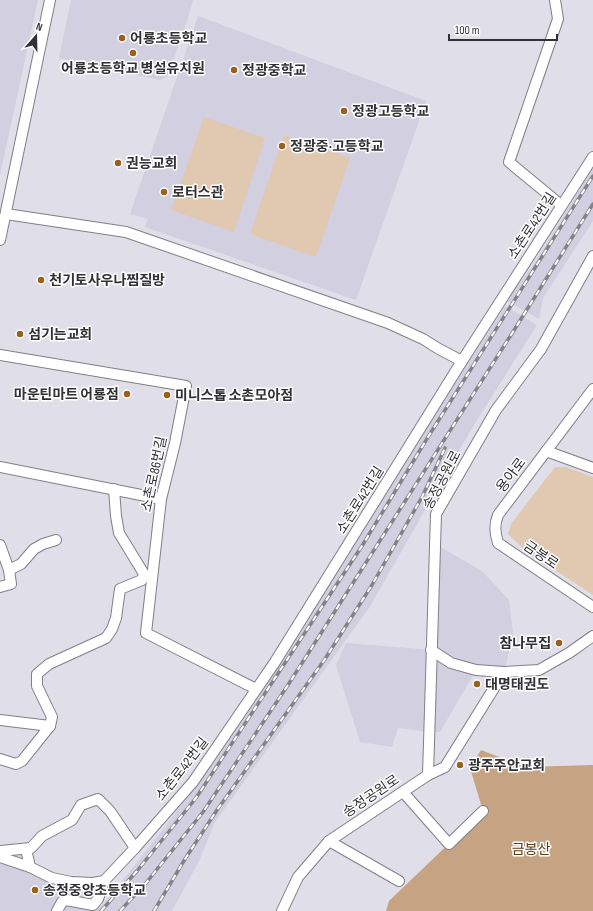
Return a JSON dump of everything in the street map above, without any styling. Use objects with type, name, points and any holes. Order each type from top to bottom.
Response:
[{"type":"street","points":[[0,240],[50,0]]},
{"type":"street","points":[[555,0],[558,19],[509,162],[561,205]]},
{"type":"street","name":"소촌로42번길","points":[[104,881],[193,782],[256,689],[389,480],[462,361],[593,157]]},
{"type":"street","points":[[6,214],[126,232],[388,323],[423,338],[439,349],[462,361]]},
{"type":"street","name":"송정공원로","points":[[428,775],[436,514],[496,410],[541,349],[593,256]]},
{"type":"street","name":"소촌로86번길","points":[[0,355],[186,386],[175,443],[161,499],[146,633],[256,689]]},
{"type":"street","name":"용아로","points":[[498,515],[593,389]]},
{"type":"street","points":[[546,451],[593,468]]},
{"type":"street","points":[[0,467],[161,499]]},
{"type":"street","points":[[0,759],[16,764],[22,761],[50,726],[52,717],[37,686],[37,674],[49,664],[106,638],[112,629],[116,618],[120,589],[142,580],[144,574],[119,533],[114,489]]},
{"type":"street","name":"금봉로","points":[[498,515],[495,523],[495,534],[498,543],[593,607]]},
{"type":"street","points":[[9,570],[21,564],[34,549],[43,544],[56,540]]},
{"type":"street","points":[[0,545],[9,570],[11,584],[0,587]]},
{"type":"street","points":[[431,650],[451,663],[476,670],[504,672],[539,670],[569,653],[593,636]]},
{"type":"street","name":"송정공원로","points":[[282,911],[298,878],[329,841],[428,775],[445,767],[504,672]]},
{"type":"street","points":[[0,720],[50,726]]},
{"type":"street","points":[[403,792],[449,844],[483,811]]},
{"type":"street","points":[[0,851],[31,848],[42,836],[72,820],[81,805],[98,798],[110,811],[135,848]]},
{"type":"street","points":[[329,841],[399,881]]},
{"type":"street","points":[[26,849],[30,867]]},
{"type":"street","points":[[0,857],[30,867],[52,878],[71,882],[93,883],[104,881],[98,899],[93,904],[66,900],[62,902],[57,911]]},
{"type":"shaded area","points":[[0,0],[38,0],[0,175]]},
{"type":"shaded area","name":"어룡초등학교","points":[[71,0],[193,0],[168,76],[160,80],[59,58]]},
{"type":"shaded area","name":"정광중·고등학교","points":[[198,16],[426,101],[356,300],[145,227],[148,219],[130,214]]},
{"type":"shaded area","points":[[204,117],[265,138],[234,232],[171,210]]},
{"type":"shaded area","points":[[284,135],[350,158],[316,257],[250,234]]},
{"type":"shaded area","points":[[593,168],[593,221],[543,298],[539,319],[507,301],[533,265]]},
{"type":"shaded area","points":[[505,306],[537,325],[472,428],[369,608],[215,822],[199,861],[172,911],[0,911],[0,860],[47,878],[94,901],[100,908],[104,904],[168,823],[224,747],[327,589],[404,462]]},
{"type":"shaded area","points":[[555,467],[566,467],[593,477],[593,595],[525,550],[508,534],[511,524]]},
{"type":"shaded area","points":[[435,544],[482,571],[509,600],[513,634],[504,672],[476,670],[440,732],[398,728],[392,747],[360,742],[336,665],[346,643],[431,650]]},
{"type":"green space","name":"금봉산","points":[[481,750],[525,767],[593,765],[593,911],[386,911],[389,901],[483,811],[470,768]]},
{"type":"railway","points":[[101,911],[137,871],[196,798],[362,546],[428,437],[593,176]]},
{"type":"railway","points":[[120,911],[146,883],[203,812],[288,685],[593,204]]},
{"type":"railway","points":[[154,911],[185,859],[217,810],[325,659],[372,585],[422,497],[445,448]]},
{"type":"place","name":"어룡초등학교","points":[[122,38]]},
{"type":"place","name":"어룡초등학교 병설유치원","points":[[133,53]]},
{"type":"place","name":"정광중학교","points":[[234,70]]},
{"type":"place","name":"정광고등학교","points":[[344,111]]},
{"type":"place","name":"정광중·고등학교","points":[[282,146]]},
{"type":"place","name":"권능교회","points":[[118,163]]},
{"type":"place","name":"로터스관","points":[[164,192]]},
{"type":"place","name":"천기토사우나찜질방","points":[[41,280]]},
{"type":"place","name":"섬기는교회","points":[[20,334]]},
{"type":"place","name":"마운틴마트 어룡점","points":[[127,394]]},
{"type":"place","name":"미니스톱 소촌모아점","points":[[167,395]]},
{"type":"place","name":"참나무집","points":[[559,643]]},
{"type":"place","name":"대명태권도","points":[[477,684]]},
{"type":"place","name":"광주주안교회","points":[[460,765]]},
{"type":"place","name":"송정중앙초등학교","points":[[35,890]]}]
